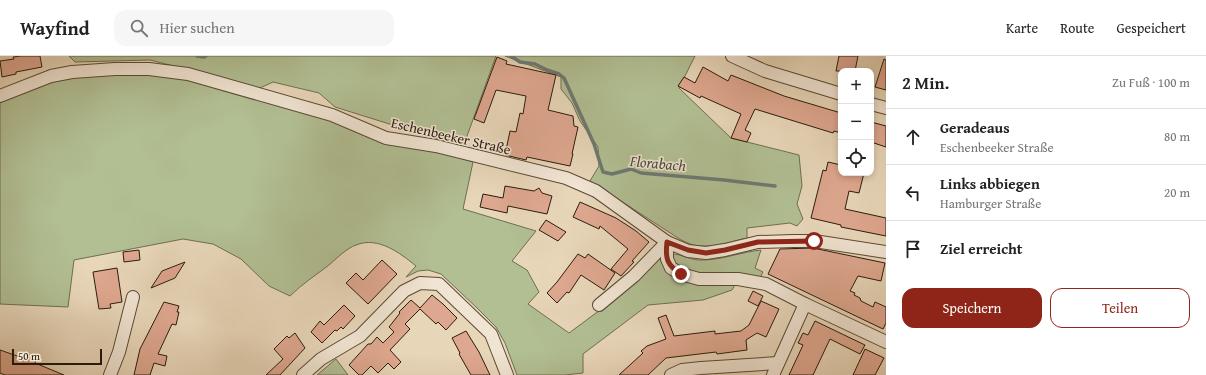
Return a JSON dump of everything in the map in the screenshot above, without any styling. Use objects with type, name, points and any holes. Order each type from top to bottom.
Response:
[{"type":"street","points":[[732,56],[766,71],[838,93]]},
{"type":"street","name":"Eschenbeeker Straße","points":[[0,96],[51,76],[72,72],[115,69],[149,69],[188,74],[332,115],[386,138],[436,146],[566,178],[596,191],[667,242],[688,250],[706,253],[758,242],[814,241],[886,252]]},
{"type":"street","points":[[874,105],[886,108]]},
{"type":"street","points":[[667,242],[667,259],[671,268],[681,274],[699,279],[738,279],[766,284],[886,342]]},
{"type":"street","points":[[599,305],[634,276],[667,242]]},
{"type":"street","points":[[303,375],[321,359],[360,336],[404,291],[420,283],[439,284],[491,334],[507,375]]},
{"type":"street","points":[[110,375],[119,352],[133,297]]},
{"type":"street","points":[[773,375],[805,304]]},
{"type":"street","points":[[671,375],[682,370],[778,363]]},
{"type":"green space","points":[[69,56],[496,56],[463,147],[335,107],[319,93],[273,82],[260,88],[150,60],[75,62]]},
{"type":"green space","points":[[505,56],[695,56],[679,88],[731,138],[799,155],[802,186],[797,204],[803,219],[797,226],[790,223],[747,228],[747,238],[718,245],[698,246],[689,244],[590,181],[599,166],[598,147],[580,121],[572,103],[561,89],[561,77]]},
{"type":"green space","points":[[162,74],[194,79],[328,118],[384,142],[447,154],[473,162],[463,209],[536,231],[512,261],[527,270],[539,292],[528,304],[569,333],[605,308],[615,296],[658,256],[665,267],[736,283],[732,290],[703,300],[648,305],[583,354],[583,373],[565,375],[517,375],[505,343],[496,327],[477,308],[441,274],[428,270],[418,271],[406,277],[416,266],[396,251],[380,244],[364,243],[349,249],[290,296],[269,286],[241,259],[213,244],[183,239],[74,260],[68,307],[0,304],[0,101],[42,84],[80,75]]},
{"type":"green space","points":[[761,250],[755,268],[763,272],[760,278],[725,277],[701,274],[690,271],[670,258],[672,254],[698,260],[709,260]]},
{"type":"green space","points":[[336,359],[348,375],[317,375]]},
{"type":"building","points":[[40,56],[42,67],[16,72],[16,74],[2,77],[0,61],[14,59],[13,57]]},
{"type":"building","points":[[839,56],[858,56],[856,68],[838,68],[838,71],[836,71]]},
{"type":"building","points":[[497,57],[507,61],[506,64],[556,75],[548,110],[573,116],[574,126],[578,127],[570,166],[527,157],[526,160],[505,155],[510,131],[516,132],[520,113],[523,114],[526,96],[496,90],[484,123],[474,119]]},
{"type":"building","points":[[884,59],[886,60],[886,90],[875,87]]},
{"type":"building","points":[[703,67],[728,81],[731,75],[784,96],[838,112],[838,132],[834,131],[833,133],[755,109],[745,130],[751,133],[747,142],[731,138],[741,114],[701,96],[700,98],[678,86],[684,77],[695,83]]},
{"type":"building","points":[[874,123],[886,126],[886,147],[874,143]]},
{"type":"building","points":[[828,162],[838,164],[838,176],[863,176],[859,193],[849,191],[845,209],[886,218],[886,236],[841,227],[841,225],[811,218],[823,170],[826,171]]},
{"type":"building","points":[[505,186],[534,191],[539,188],[542,193],[552,196],[547,214],[508,206],[507,213],[480,207],[483,194],[503,198]]},
{"type":"building","points":[[580,202],[616,218],[636,231],[649,242],[621,276],[611,269],[628,249],[600,226],[599,229],[573,217]]},
{"type":"building","points":[[546,220],[566,232],[558,241],[539,230]]},
{"type":"building","points":[[813,248],[885,263],[881,281],[858,276],[850,291],[855,293],[854,295],[860,298],[861,301],[873,307],[875,302],[886,307],[886,323],[883,329],[768,274],[780,249]]},
{"type":"building","points":[[139,250],[140,260],[124,262],[123,252]]},
{"type":"building","points":[[578,254],[585,258],[588,254],[615,273],[604,290],[581,275],[569,293],[567,292],[557,303],[547,293]]},
{"type":"building","points":[[382,260],[397,274],[368,304],[346,283],[356,273],[363,280]]},
{"type":"building","points":[[185,262],[175,278],[151,288],[162,271]]},
{"type":"building","points":[[117,268],[122,302],[110,304],[111,308],[99,309],[93,272]]},
{"type":"building","points":[[753,291],[763,296],[758,306],[748,301]]},
{"type":"building","points":[[432,295],[457,318],[446,330],[438,322],[436,324],[420,309],[405,324],[410,329],[390,350],[401,362],[394,369],[388,363],[378,373],[371,366],[362,375],[359,375],[349,365],[368,344],[371,344],[377,337],[383,343],[394,332],[389,327],[400,313],[399,312],[411,300],[420,308]]},
{"type":"building","points":[[761,301],[779,309],[766,337],[757,333],[746,340],[747,350],[666,358],[648,375],[619,375],[643,353],[641,351],[647,346],[666,339],[658,318],[666,315],[674,336],[715,331],[715,334],[741,331],[749,325]]},
{"type":"building","points":[[164,302],[179,306],[176,325],[172,324],[158,354],[167,356],[165,366],[154,363],[150,375],[134,375],[140,349]]},
{"type":"building","points":[[344,305],[355,316],[343,329],[341,327],[337,331],[335,330],[322,343],[311,332],[320,321],[324,325]]},
{"type":"building","points":[[815,321],[865,345],[860,354],[830,339],[813,375],[789,375],[803,345],[798,343],[803,333],[808,335]]},
{"type":"building","points":[[466,331],[479,352],[490,375],[471,375],[459,354],[460,353],[452,338]]},
{"type":"building","points":[[295,333],[305,348],[280,375],[266,375],[283,359],[274,349],[287,336],[289,338]]},
{"type":"building","points":[[865,349],[884,358],[875,375],[853,375]]},
{"type":"building","points":[[0,350],[20,357],[22,352],[37,357],[35,363],[64,375],[5,375],[0,373]]},
{"type":"waterway","points":[[197,56],[206,56]]},
{"type":"waterway","name":"Florabach","points":[[511,56],[520,62],[535,64],[559,74],[564,78],[594,144],[603,172],[612,174],[631,169],[641,173],[775,186]]},
{"type":"route","points":[[681,274],[671,268],[667,259],[667,242],[688,250],[706,253],[758,242],[814,241]]}]
